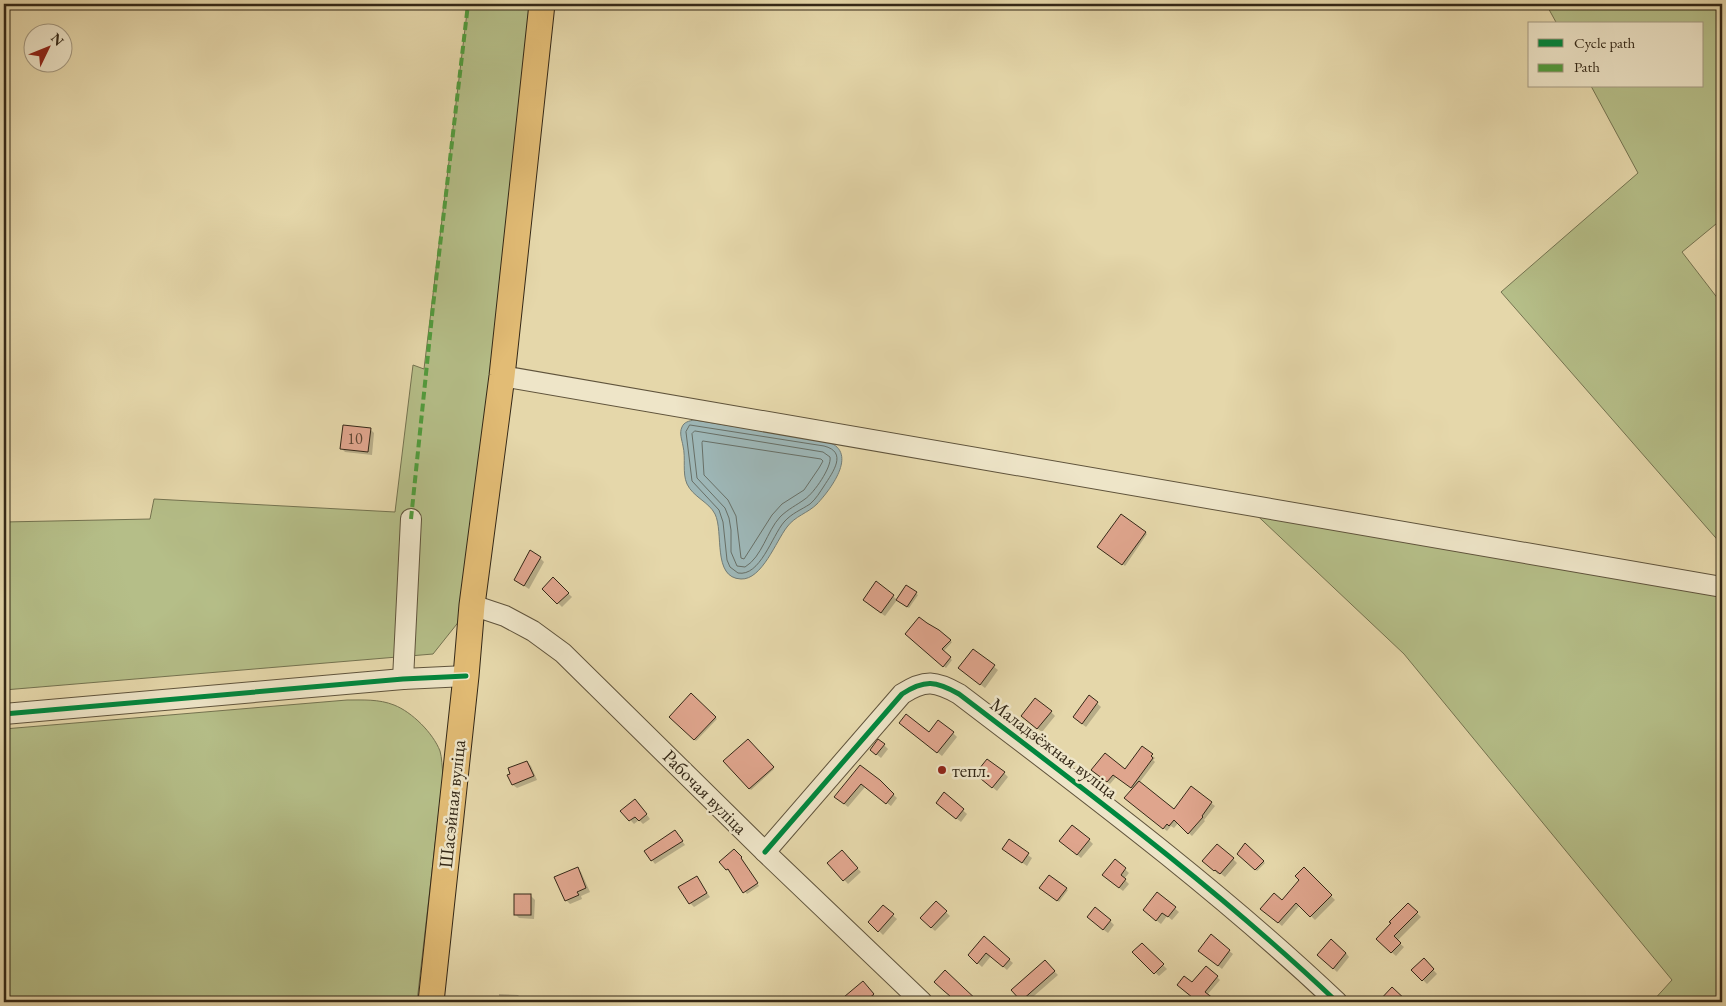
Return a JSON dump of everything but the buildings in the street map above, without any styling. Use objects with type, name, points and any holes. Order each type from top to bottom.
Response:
[{"type":"main road","name":"Шасэйная вуліца","points":[[431,1002],[472,605],[502,376],[542,4]]},
{"type":"street","points":[[502,376],[1722,587]]},
{"type":"street","points":[[403,679],[411,519]]},
{"type":"street","name":"Рабочая вуліца","points":[[472,605],[505,616],[533,631],[563,652],[765,852],[922,1002]]},
{"type":"street","points":[[4,714],[403,679],[466,676]]},
{"type":"street","name":"Маладзёжная вуліца","points":[[765,852],[902,694],[915,685],[930,682],[945,686],[959,694],[1099,800],[1261,933],[1337,1002]]},
{"type":"green space","points":[[468,4],[542,4],[472,605],[433,654],[4,690],[4,522],[150,519],[154,499],[395,512],[413,365],[424,369]]},
{"type":"green space","points":[[1546,4],[1722,4],[1722,219],[1682,252],[1722,304],[1722,545],[1501,292],[1638,173],[1592,88],[1704,88],[1704,22],[1556,22]]},
{"type":"green space","points":[[1245,504],[1722,587],[1722,1002],[1652,1002],[1672,980],[1404,654]]},
{"type":"green space","points":[[347,700],[377,701],[401,708],[427,730],[437,744],[441,754],[443,775],[417,1002],[4,1002],[4,729]]},
{"type":"water","points":[[694,420],[825,441],[835,446],[841,452],[840,470],[830,489],[817,504],[790,523],[768,559],[749,578],[732,577],[726,571],[722,563],[718,522],[715,514],[687,484],[681,432],[684,424]]},
{"type":"marked path","points":[[411,519],[433,306],[468,4]]},
{"type":"cycle path","points":[[4,714],[403,679],[466,676]]},
{"type":"cycle path","points":[[765,852],[902,694],[917,686],[937,684],[959,694],[1200,881],[1337,1002]]},
{"type":"place","name":"тепл.","points":[[942,770]]}]
